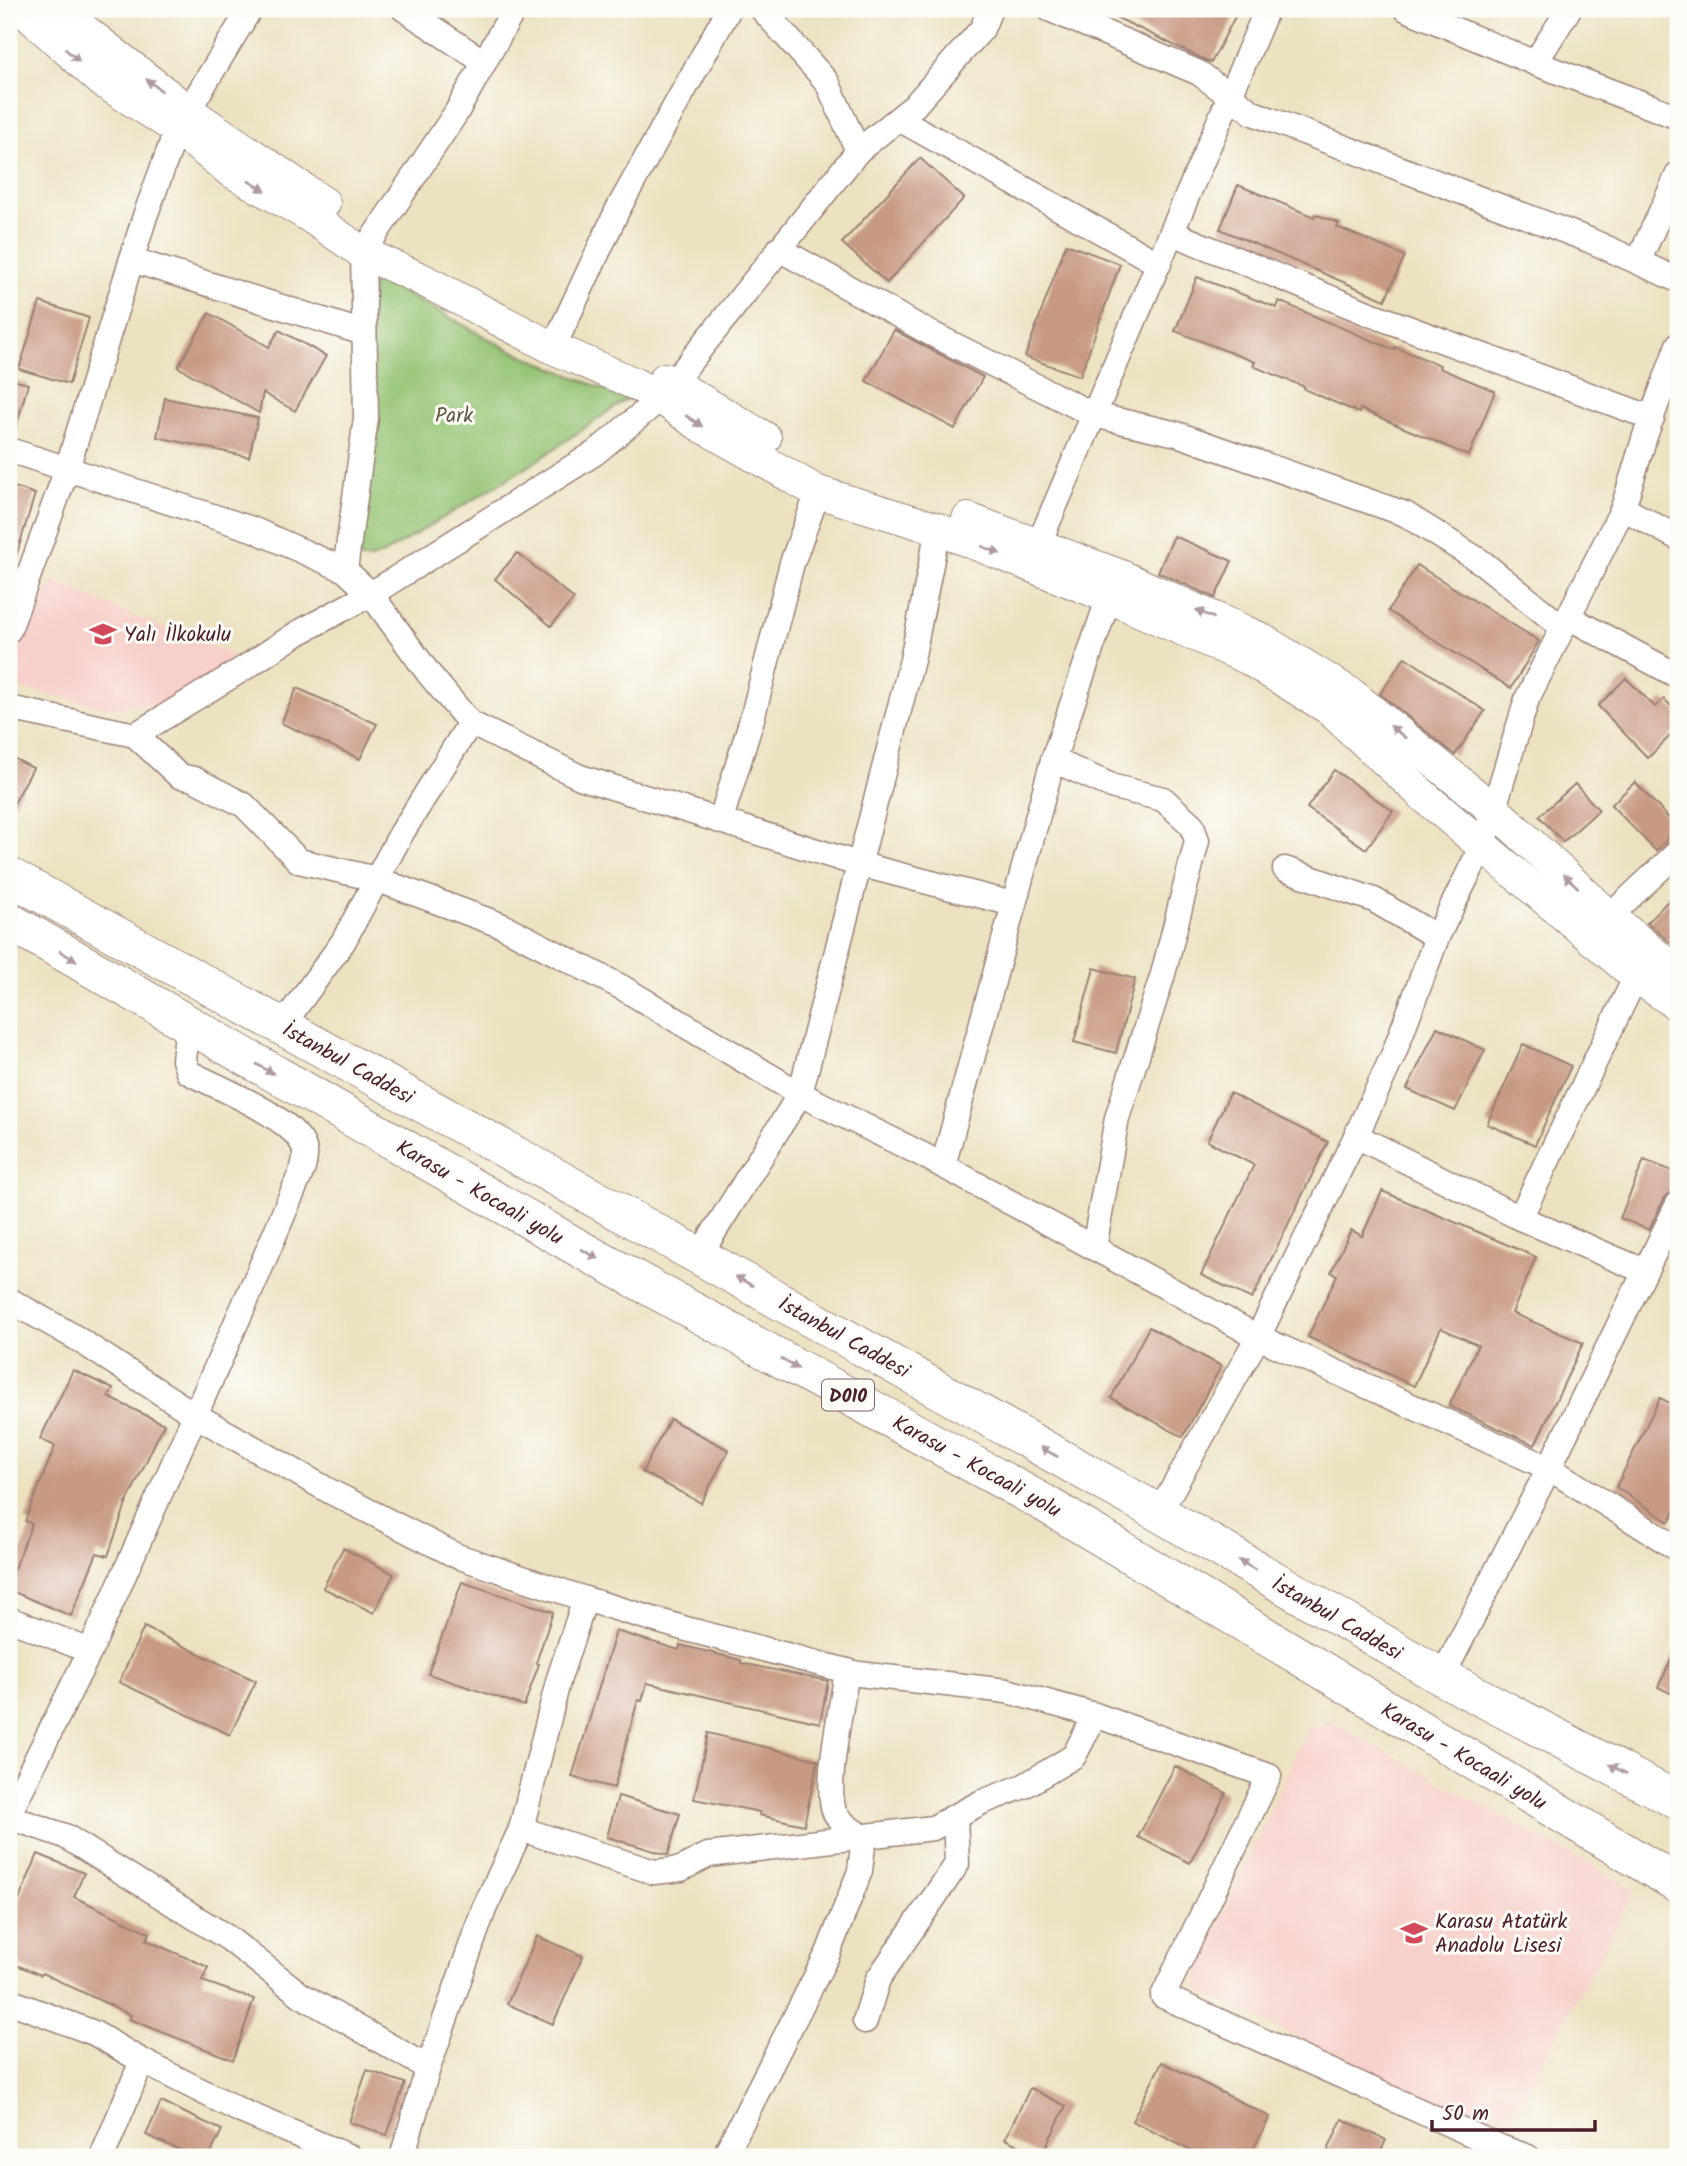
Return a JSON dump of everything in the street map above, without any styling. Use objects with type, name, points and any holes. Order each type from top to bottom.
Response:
[{"type":"highway","name":"İstanbul Caddesi","points":[[9,876],[699,1256],[1159,1514],[1441,1677],[1678,1801]]},
{"type":"highway","name":"Karasu - Kocaali yolu","points":[[9,921],[582,1250],[1044,1503],[1678,1884]]},
{"type":"main road","points":[[22,9],[102,81],[183,120]]},
{"type":"main road","points":[[57,9],[183,120],[229,170],[308,215],[369,245],[419,278],[558,338],[632,383],[667,391],[827,476],[953,513],[1110,597],[1247,658],[1328,708],[1426,798],[1483,844],[1599,926],[1678,973]]},
{"type":"main road","points":[[667,391],[698,424],[818,492],[938,529],[1122,576],[1259,638],[1351,694],[1493,810],[1599,926],[1636,976],[1678,1005]]},
{"type":"street","points":[[9,631],[67,469],[145,216],[183,120],[250,9]]},
{"type":"street","points":[[404,9],[484,62]]},
{"type":"street","points":[[345,570],[366,418],[365,333],[369,245],[456,114],[514,9]]},
{"type":"street","points":[[558,338],[618,209],[729,9]]},
{"type":"street","points":[[762,9],[827,82],[858,151]]},
{"type":"street","points":[[135,735],[298,633],[371,594],[595,453],[667,391],[858,151],[914,106],[982,29],[989,9]]},
{"type":"street","points":[[1049,9],[1199,73],[1253,113],[1589,240],[1678,280]]},
{"type":"street","points":[[1033,555],[1267,9]]},
{"type":"street","points":[[1406,9],[1440,15],[1535,63],[1678,117]]},
{"type":"street","points":[[1535,63],[1569,9]]},
{"type":"street","points":[[899,119],[1159,264]]},
{"type":"street","points":[[1638,262],[1678,174]]},
{"type":"street","points":[[1172,233],[1370,314],[1652,418]]},
{"type":"street","points":[[779,249],[929,332],[1094,415],[1177,434],[1405,514],[1483,563],[1565,622],[1678,676]]},
{"type":"street","points":[[132,260],[365,333]]},
{"type":"street","points":[[1159,1514],[1258,1336],[1394,1053],[1437,937],[1483,844],[1527,699],[1622,508],[1652,418],[1670,397],[1678,345]]},
{"type":"street","points":[[9,450],[252,529],[345,570],[371,594],[429,674],[470,723],[580,777],[858,864],[1013,904]]},
{"type":"street","points":[[721,819],[752,719],[792,563],[818,492]]},
{"type":"street","points":[[1622,508],[1678,538]]},
{"type":"street","points":[[699,1256],[800,1094],[912,660],[938,529]]},
{"type":"street","points":[[943,1166],[1053,760],[1110,597]]},
{"type":"street","points":[[9,708],[135,735],[179,776],[194,779],[244,805],[299,861],[376,879],[503,926],[623,988],[800,1094],[943,1166],[1258,1336],[1549,1468],[1678,1549]]},
{"type":"street","points":[[282,1026],[343,942],[401,834],[470,723]]},
{"type":"street","points":[[1053,760],[1114,788],[1163,799],[1192,825],[1197,841],[1163,974],[1116,1118],[1094,1248]]},
{"type":"street","points":[[1599,926],[1678,852]]},
{"type":"street","points":[[1285,869],[1374,900],[1437,937]]},
{"type":"street","points":[[1520,1218],[1636,976]]},
{"type":"street","points":[[188,1024],[184,1060],[188,1072],[271,1114],[297,1134],[306,1150],[303,1168],[90,1651],[9,1815],[65,1836],[228,1938],[301,1994],[428,2068]]},
{"type":"street","points":[[1356,1136],[1520,1218],[1644,1271]]},
{"type":"street","points":[[1441,1677],[1549,1468],[1678,1204]]},
{"type":"street","points":[[9,1300],[74,1336],[195,1415],[333,1493],[457,1556],[686,1629],[859,1674],[1007,1691],[1095,1716],[1269,1776],[1163,1996],[1500,2147],[1528,2157]]},
{"type":"street","points":[[402,2157],[428,2068],[484,1909],[521,1829],[559,1678],[585,1599]]},
{"type":"street","points":[[9,1619],[90,1651]]},
{"type":"street","points":[[847,1671],[831,1793],[835,1814],[864,1837]]},
{"type":"street","points":[[521,1829],[654,1872],[681,1869],[708,1855],[933,1828],[982,1802],[1024,1786],[1074,1756],[1095,1716]]},
{"type":"street","points":[[865,2021],[878,1979],[957,1864],[955,1816]]},
{"type":"street","points":[[724,2157],[828,1952],[860,1871],[864,1837]]},
{"type":"street","points":[[9,2001],[94,2033],[142,2062],[241,2111],[350,2157]]},
{"type":"street","points":[[102,2157],[142,2062]]},
{"type":"shaded area","name":"Yalı İlkokulu","points":[[53,580],[126,613],[234,655],[212,676],[162,705],[102,707],[9,686],[9,666]]},
{"type":"shaded area","name":"Karasu Atatürk Anadolu Lisesi","points":[[1330,1721],[1636,1890],[1509,2122],[1488,2129],[1201,1991],[1196,1975],[1307,1729]]},
{"type":"green space","name":"Park","points":[[373,276],[506,348],[627,399],[532,464],[383,554],[371,559],[361,559],[356,546]]},
{"type":"building","points":[[1099,9],[1239,9],[1211,63]]},
{"type":"building","points":[[920,158],[964,198],[887,283],[842,243]]},
{"type":"building","points":[[1238,185],[1314,217],[1315,214],[1339,223],[1337,227],[1405,256],[1385,300],[1220,229]]},
{"type":"building","points":[[1066,244],[1120,264],[1080,376],[1025,357]]},
{"type":"building","points":[[1197,277],[1277,308],[1279,301],[1394,350],[1395,347],[1440,365],[1439,368],[1495,391],[1469,456],[1360,409],[1359,413],[1253,366],[1255,362],[1175,331]]},
{"type":"building","points":[[40,302],[89,318],[69,384],[19,369]]},
{"type":"building","points":[[209,313],[269,347],[279,330],[326,356],[295,411],[263,393],[259,413],[178,367]]},
{"type":"building","points":[[894,330],[983,377],[955,429],[866,381]]},
{"type":"building","points":[[9,379],[28,384],[14,434],[9,433]]},
{"type":"building","points":[[165,398],[258,418],[249,457],[157,437]]},
{"type":"building","points":[[9,485],[35,494],[13,566],[9,566]]},
{"type":"building","points":[[1174,536],[1232,561],[1215,598],[1158,572]]},
{"type":"building","points":[[517,553],[574,599],[551,626],[495,579]]},
{"type":"building","points":[[1417,565],[1539,641],[1511,688],[1388,611]]},
{"type":"building","points":[[1405,657],[1485,711],[1455,755],[1380,694]]},
{"type":"building","points":[[1626,678],[1655,707],[1664,699],[1678,713],[1678,728],[1648,758],[1598,706]]},
{"type":"building","points":[[297,688],[377,724],[360,759],[281,723]]},
{"type":"building","points":[[9,756],[33,768],[9,813]]},
{"type":"building","points":[[1334,770],[1393,811],[1366,849],[1307,808]]},
{"type":"building","points":[[1635,782],[1678,828],[1656,851],[1611,805]]},
{"type":"building","points":[[1575,784],[1599,810],[1563,842],[1539,816]]},
{"type":"building","points":[[1678,890],[1678,949],[1647,923]]},
{"type":"building","points":[[1094,968],[1135,979],[1116,1053],[1074,1042]]},
{"type":"building","points":[[1437,1027],[1485,1050],[1455,1111],[1407,1089]]},
{"type":"building","points":[[1523,1044],[1571,1066],[1535,1145],[1487,1124]]},
{"type":"building","points":[[1230,1093],[1328,1142],[1252,1299],[1201,1275],[1254,1165],[1207,1141]]},
{"type":"building","points":[[1644,1160],[1678,1173],[1672,1191],[1665,1197],[1649,1230],[1620,1218]]},
{"type":"building","points":[[1382,1191],[1536,1257],[1512,1313],[1583,1343],[1535,1445],[1449,1406],[1478,1345],[1441,1328],[1414,1386],[1308,1337],[1337,1275],[1331,1272],[1351,1230],[1362,1236]]},
{"type":"building","points":[[1149,1327],[1221,1366],[1183,1437],[1111,1398]]},
{"type":"building","points":[[73,1370],[113,1389],[108,1397],[164,1424],[126,1504],[108,1556],[97,1553],[71,1616],[9,1590],[9,1581],[32,1524],[25,1521],[55,1446],[40,1439]]},
{"type":"building","points":[[1660,1398],[1678,1407],[1678,1506],[1669,1522],[1616,1487]]},
{"type":"building","points":[[670,1419],[729,1450],[701,1503],[642,1472]]},
{"type":"building","points":[[343,1548],[394,1574],[374,1613],[323,1588]]},
{"type":"building","points":[[462,1582],[553,1612],[524,1706],[428,1674]]},
{"type":"building","points":[[144,1627],[256,1681],[230,1735],[119,1682]]},
{"type":"building","points":[[616,1631],[679,1650],[680,1645],[741,1660],[741,1663],[828,1681],[820,1723],[647,1683],[642,1701],[638,1700],[614,1788],[572,1777]]},
{"type":"building","points":[[1678,1646],[1678,1697],[1658,1687]]},
{"type":"building","points":[[708,1733],[818,1760],[804,1825],[759,1815],[760,1812],[694,1799]]},
{"type":"building","points":[[1175,1766],[1226,1793],[1190,1863],[1138,1837]]},
{"type":"building","points":[[618,1796],[680,1814],[668,1855],[607,1837]]},
{"type":"building","points":[[38,1854],[84,1873],[74,1897],[150,1933],[146,1940],[208,1967],[202,1981],[254,1999],[233,2060],[129,2019],[131,2015],[42,1973],[41,1975],[9,1962],[9,1923]]},
{"type":"building","points":[[537,1936],[583,1956],[553,2024],[507,2004]]},
{"type":"building","points":[[1162,2062],[1270,2117],[1249,2157],[1204,2157],[1132,2121]]},
{"type":"building","points":[[367,2070],[405,2083],[387,2135],[349,2122]]},
{"type":"building","points":[[1030,2088],[1066,2106],[1041,2156],[1005,2139]]},
{"type":"building","points":[[161,2102],[222,2130],[209,2157],[195,2157],[146,2135]]},
{"type":"building","points":[[1342,2119],[1386,2140],[1378,2157],[1325,2157]]},
{"type":"place","name":"Yalı İlkokulu","points":[[103,634]]},
{"type":"place","name":"Karasu Atatürk Anadolu Lisesi","points":[[1414,1933]]}]
